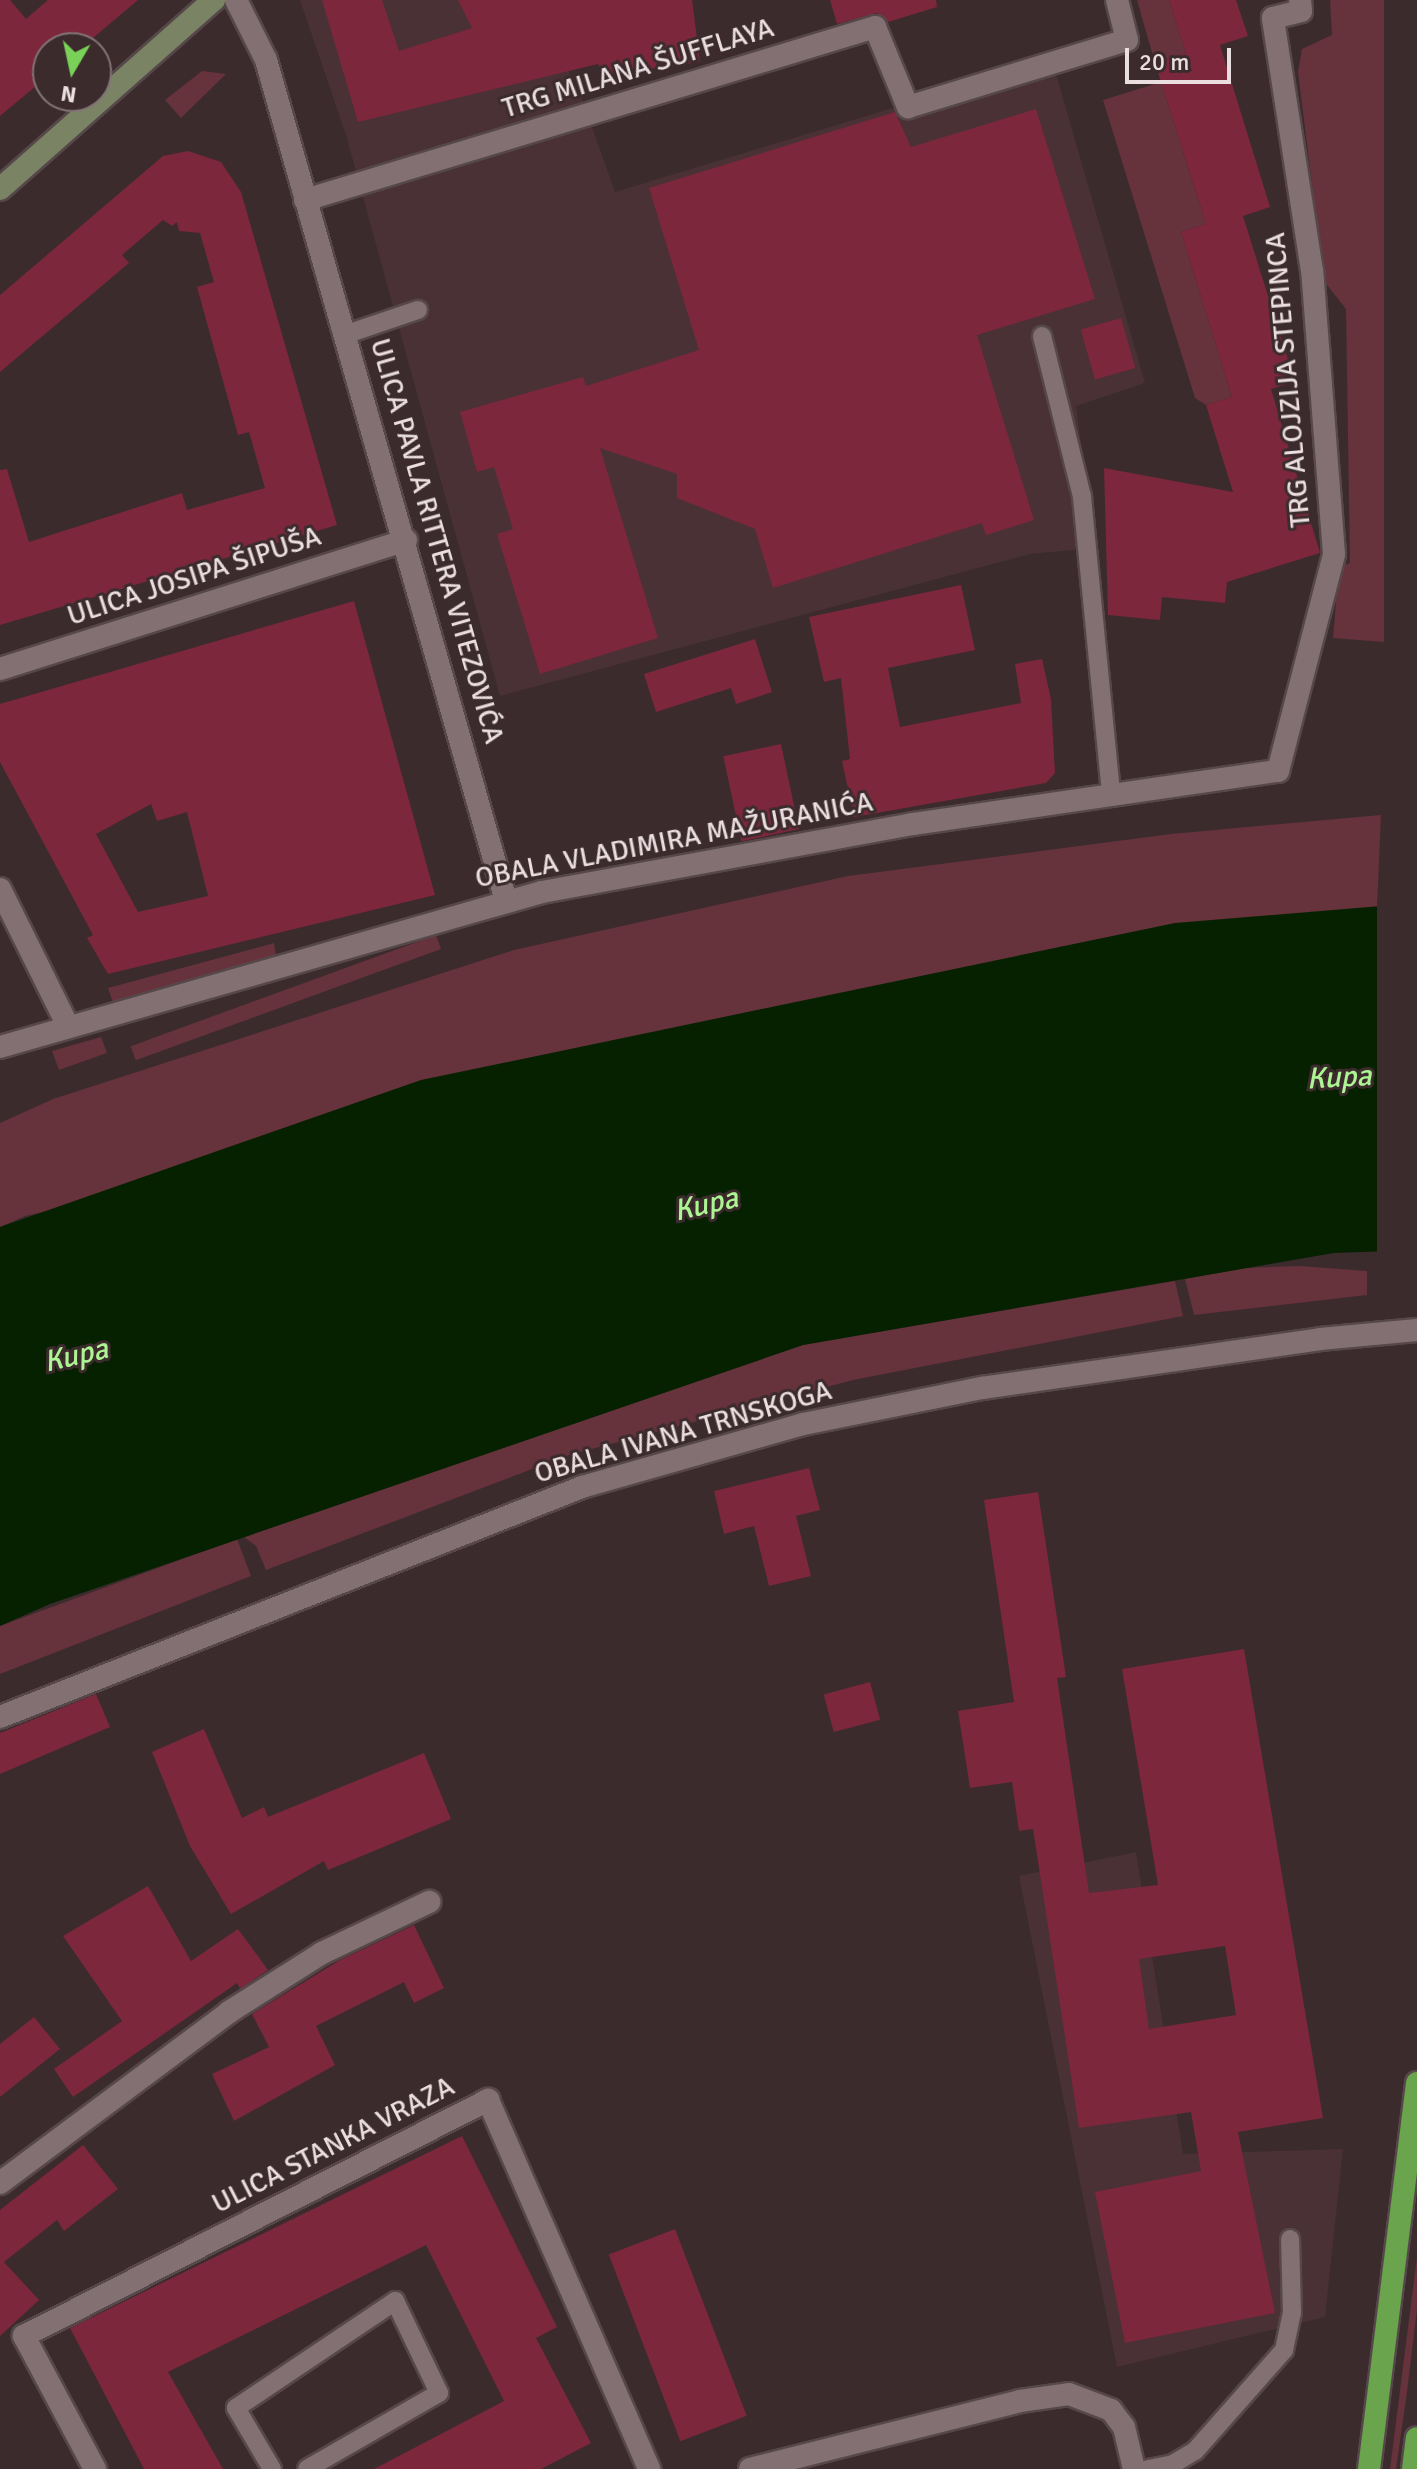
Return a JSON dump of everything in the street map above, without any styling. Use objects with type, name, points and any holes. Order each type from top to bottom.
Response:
[{"type":"highway","points":[[1369,2469],[1417,2083]]},
{"type":"highway","points":[[1413,2469],[1417,2438]]},
{"type":"main road","points":[[0,189],[214,0]]},
{"type":"street","name":"ULICA PAVLA RITTERA VITEZOVIĆA","points":[[236,0],[266,60],[406,540],[506,901]]},
{"type":"street","name":"TRG MILANA ŠUFFLAYA","points":[[305,200],[875,27],[908,107],[1127,40],[1117,0]]},
{"type":"street","name":"TRG ALOJZIJA STEPINCA","points":[[1278,771],[1334,554],[1312,271],[1273,18],[1301,11],[1300,0]]},
{"type":"street","name":"ULICA JOSIPA ŠIPUŠA","points":[[0,669],[406,540]]},
{"type":"street","name":"OBALA VLADIMIRA MAŽURANIĆA","points":[[0,1047],[506,901],[913,824],[1278,771]]},
{"type":"street","points":[[0,889],[68,1026]]},
{"type":"street","name":"OBALA IVANA TRNSKOGA","points":[[0,1717],[582,1487],[803,1424],[982,1388],[1320,1339],[1417,1330]]},
{"type":"street","points":[[0,2183],[229,2012],[322,1953],[429,1902]]},
{"type":"street","name":"ULICA STANKA VRAZA","points":[[95,2469],[24,2336],[488,2100],[649,2469]]},
{"type":"street","points":[[750,2469],[1033,2398],[1069,2394],[1111,2410],[1124,2427],[1134,2469]]},
{"type":"lane","points":[[347,334],[418,310]]},
{"type":"lane","points":[[1042,336],[1082,497],[1111,793]]},
{"type":"lane","points":[[1148,2469],[1173,2464],[1195,2451],[1284,2350],[1292,2313],[1290,2239]]},
{"type":"lane","points":[[272,2469],[236,2408],[395,2301],[439,2393],[307,2469]]},
{"type":"shaded area","points":[[300,0],[535,0],[583,102],[615,192],[1052,60],[1145,383],[1076,406],[1095,548],[1030,554],[500,696],[346,135]]},
{"type":"shaded area","points":[[1137,0],[1169,0],[1186,53],[1155,63]]},
{"type":"shaded area","points":[[1330,0],[1384,0],[1384,642],[1333,638],[1339,567],[1350,563],[1346,309],[1324,281],[1298,72],[1302,49],[1332,35]]},
{"type":"shaded area","points":[[202,71],[226,74],[181,118],[165,100]]},
{"type":"shaded area","points":[[1161,82],[1206,224],[1181,232],[1232,397],[1206,405],[1195,398],[1103,100]]},
{"type":"shaded area","points":[[1381,815],[1377,909],[25,1216],[0,1227],[0,1123],[53,1099],[514,950],[848,876],[1171,834]]},
{"type":"shaded area","points":[[436,935],[441,949],[136,1060],[131,1046]]},
{"type":"shaded area","points":[[274,943],[276,956],[113,1003],[108,988]]},
{"type":"shaded area","points":[[101,1037],[107,1053],[59,1070],[52,1051]]},
{"type":"shaded area","points":[[1299,1266],[1367,1271],[1367,1295],[1194,1315],[1185,1279],[1245,1268]]},
{"type":"shaded area","points":[[1175,1281],[1183,1316],[853,1380],[569,1455],[266,1570],[256,1546],[244,1537],[803,1345]]},
{"type":"shaded area","points":[[237,1539],[251,1576],[0,1674],[0,1626]]},
{"type":"shaded area","points":[[1136,1852],[1183,2154],[1343,2149],[1325,2317],[1117,2367],[1019,1876]]},
{"type":"shaded area","points":[[1417,2257],[1417,2309],[1407,2392],[1396,2469],[1390,2469]]},
{"type":"water","name":"Kupa","points":[[1417,903],[1417,1250],[1334,1253],[803,1345],[50,1604],[0,1626],[0,1227],[421,1080],[1175,923]]},
{"type":"pier","points":[[1377,899],[1417,899],[1417,1254],[1377,1254]]},
{"type":"building","points":[[0,0],[10,0],[26,19],[48,0],[138,0],[100,32],[32,32],[32,89],[0,116]]},
{"type":"building","points":[[322,0],[382,0],[399,51],[472,28],[458,0],[692,0],[700,62],[604,75],[598,64],[358,122]]},
{"type":"building","points":[[830,0],[936,0],[937,7],[888,22],[877,13],[837,24]]},
{"type":"building","points":[[1169,0],[1236,0],[1248,36],[1220,45],[1270,207],[1243,216],[1295,382],[1271,389],[1320,553],[1227,582],[1225,603],[1162,597],[1160,620],[1108,615],[1104,468],[1233,492],[1206,405],[1232,397],[1181,232],[1206,224],[1155,63],[1186,53]]},
{"type":"building","points":[[1036,109],[1095,299],[977,335],[1034,520],[986,535],[982,523],[773,588],[755,529],[677,498],[677,474],[600,448],[658,638],[540,674],[497,534],[513,529],[494,467],[477,472],[460,412],[583,377],[586,386],[699,350],[649,188],[895,112],[911,147]]},
{"type":"building","points":[[188,151],[221,162],[241,192],[337,525],[0,625],[0,470],[7,469],[29,542],[182,493],[187,510],[265,488],[249,432],[238,435],[197,287],[214,282],[200,233],[179,231],[177,222],[172,226],[163,220],[122,255],[129,263],[0,372],[0,295],[163,156]]},
{"type":"building","points":[[1121,318],[1135,368],[1095,380],[1081,330]]},
{"type":"building","points":[[961,585],[975,650],[888,668],[900,727],[1021,703],[1015,664],[1042,659],[1051,699],[1055,773],[1046,783],[854,817],[842,761],[850,759],[841,678],[824,682],[809,617]]},
{"type":"building","points":[[354,601],[435,895],[108,974],[87,938],[93,935],[0,762],[0,704]],"holes":[[[151,804],[157,821],[187,812],[208,896],[138,912],[96,834]]]},
{"type":"building","points":[[755,639],[772,692],[736,704],[731,688],[656,712],[644,674]]},
{"type":"building","points":[[781,744],[799,829],[741,841],[723,756]]},
{"type":"building","points":[[809,1468],[820,1510],[796,1516],[811,1576],[769,1586],[754,1526],[724,1534],[714,1491]]},
{"type":"building","points":[[1038,1492],[1066,1677],[1057,1678],[1089,1893],[1158,1885],[1122,1669],[1244,1649],[1323,2118],[1238,2132],[1275,2313],[1125,2343],[1095,2192],[1201,2171],[1191,2112],[1079,2128],[1033,1829],[1019,1831],[1012,1782],[970,1788],[958,1711],[1014,1702],[984,1500]],"holes":[[[1225,1946],[1236,2015],[1149,2029],[1139,1959]]]},
{"type":"building","points":[[870,1682],[880,1720],[834,1732],[824,1694]]},
{"type":"building","points":[[96,1694],[110,1727],[0,1774],[0,1733]]},
{"type":"building","points":[[204,1729],[242,1818],[264,1807],[268,1817],[424,1753],[451,1819],[328,1870],[324,1861],[231,1914],[190,1846],[152,1752]]},
{"type":"building","points":[[148,1886],[191,1961],[238,1929],[268,1970],[240,1989],[237,1983],[73,2097],[54,2069],[122,2021],[63,1936]]},
{"type":"building","points":[[414,1925],[444,1988],[414,2003],[404,1982],[316,2026],[335,2065],[234,2121],[212,2074],[269,2047],[252,2014],[340,1960]]},
{"type":"building","points":[[34,2017],[60,2049],[0,2097],[0,2044]]},
{"type":"building","points":[[462,2136],[557,2327],[536,2338],[591,2443],[541,2469],[374,2469],[504,2401],[426,2245],[168,2372],[223,2469],[144,2469],[70,2328]]},
{"type":"building","points":[[83,2145],[118,2189],[64,2231],[57,2220],[4,2262],[39,2300],[0,2336],[0,2210]]},
{"type":"building","points":[[675,2229],[747,2416],[680,2441],[609,2254]]}]
